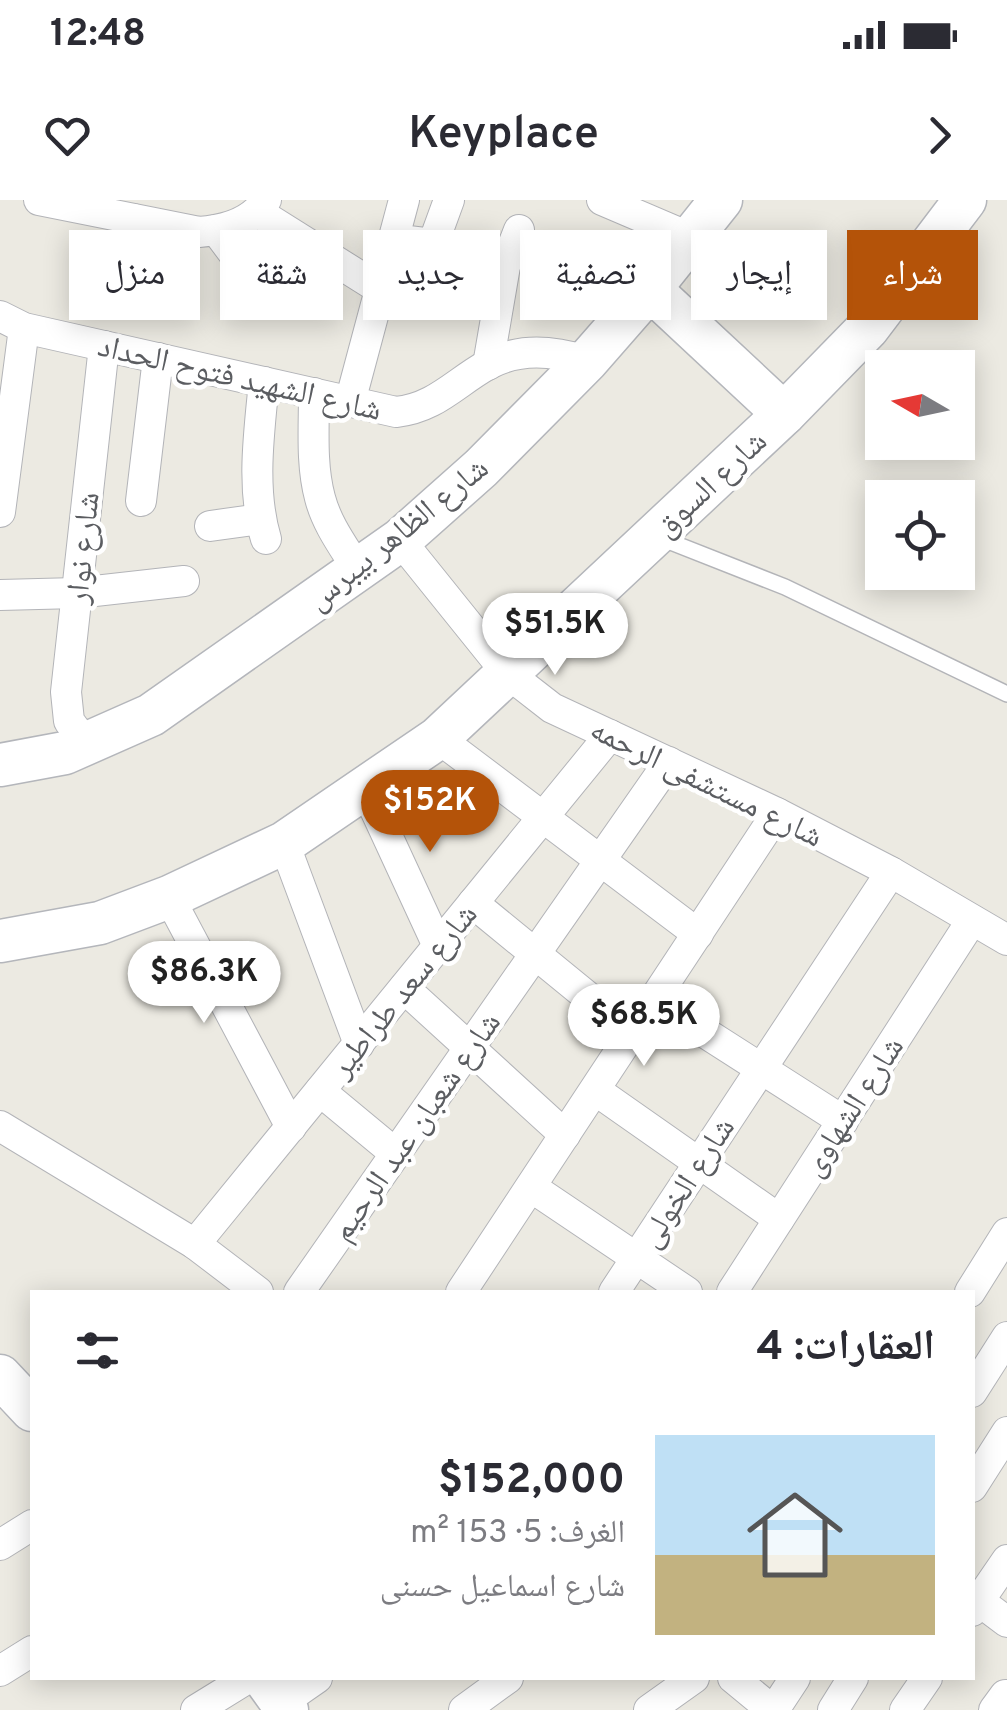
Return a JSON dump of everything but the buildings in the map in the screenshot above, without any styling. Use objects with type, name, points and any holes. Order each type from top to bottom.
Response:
[{"type":"main road","name":"شارع الظاهر بيبرس","points":[[671,253],[682,234],[721,200]]},
{"type":"main road","name":"شارع السوق","points":[[0,942],[100,923],[169,897],[284,843],[438,738],[784,414],[868,328],[965,200]]},
{"type":"main road","points":[[671,309],[784,414]]},
{"type":"main road","name":"شارع الظاهر بيبرس","points":[[0,764],[65,753],[151,715],[358,570],[400,540],[481,468],[623,320]]},
{"type":"street","points":[[396,230],[404,200]]},
{"type":"street","points":[[438,230],[449,200]]},
{"type":"street","points":[[602,200],[682,234]]},
{"type":"street","points":[[656,200],[682,234]]},
{"type":"street","points":[[55,202],[148,214],[199,232],[216,230],[263,206],[363,267]]},
{"type":"street","points":[[216,230],[220,235]]},
{"type":"street","points":[[488,365],[505,266],[519,230]]},
{"type":"street","points":[[350,402],[371,320]]},
{"type":"street","points":[[0,512],[12,322]]},
{"type":"street","name":"شارع الشهيد فتوح الحداد","points":[[12,322],[396,412],[416,410],[435,402],[488,365],[520,353],[554,352],[587,361]]},
{"type":"street","name":"شارع نوار","points":[[86,744],[76,734],[66,707],[104,346]]},
{"type":"street","points":[[140,502],[158,358]]},
{"type":"street","points":[[210,526],[263,529],[258,458],[264,382]]},
{"type":"street","points":[[314,393],[315,470],[320,501],[358,570]]},
{"type":"street","name":"شارع مستشفى الرحمه","points":[[400,540],[507,674],[552,708],[778,813],[891,872],[1007,940]]},
{"type":"street","points":[[0,595],[77,594],[184,581]]},
{"type":"street","name":"شارع سعد طراطير","points":[[196,1244],[610,735]]},
{"type":"street","points":[[438,738],[698,934]]},
{"type":"street","name":"شارع شعبان عبد الرحيم","points":[[300,1290],[669,762]]},
{"type":"street","points":[[366,790],[438,946]]},
{"type":"street","points":[[462,1290],[778,813]]},
{"type":"street","points":[[284,843],[359,1044]]},
{"type":"street","name":"شارع الخولى","points":[[615,1290],[891,872]]},
{"type":"street","points":[[169,897],[291,1127]]},
{"type":"street","points":[[474,903],[632,1033]]},
{"type":"street","name":"شارع الشهاوى","points":[[733,1290],[972,920]]},
{"type":"street","points":[[404,988],[565,1135]]},
{"type":"street","points":[[654,1000],[842,1120]]},
{"type":"street","points":[[594,1090],[779,1219]]},
{"type":"street","points":[[320,1091],[396,1154]]},
{"type":"street","points":[[0,1126],[196,1244],[255,1290]]},
{"type":"street","points":[[531,1187],[684,1290]]},
{"type":"street","points":[[971,1290],[1007,1233]]},
{"type":"street","points":[[975,1385],[992,1343]]},
{"type":"street","points":[[975,1483],[1007,1432]]},
{"type":"street","points":[[0,1545],[30,1526]]},
{"type":"street","points":[[1007,1560],[976,1606],[1007,1622]]},
{"type":"street","points":[[0,1671],[30,1651]]},
{"type":"street","points":[[196,1710],[310,1680]]},
{"type":"street","points":[[464,1710],[505,1680]]},
{"type":"street","points":[[649,1710],[691,1680]]},
{"type":"street","points":[[736,1680],[773,1710],[793,1680]]},
{"type":"street","points":[[833,1710],[852,1680]]},
{"type":"street","points":[[905,1710],[926,1680]]},
{"type":"lane","points":[[654,535],[786,587],[1007,694]]}]
